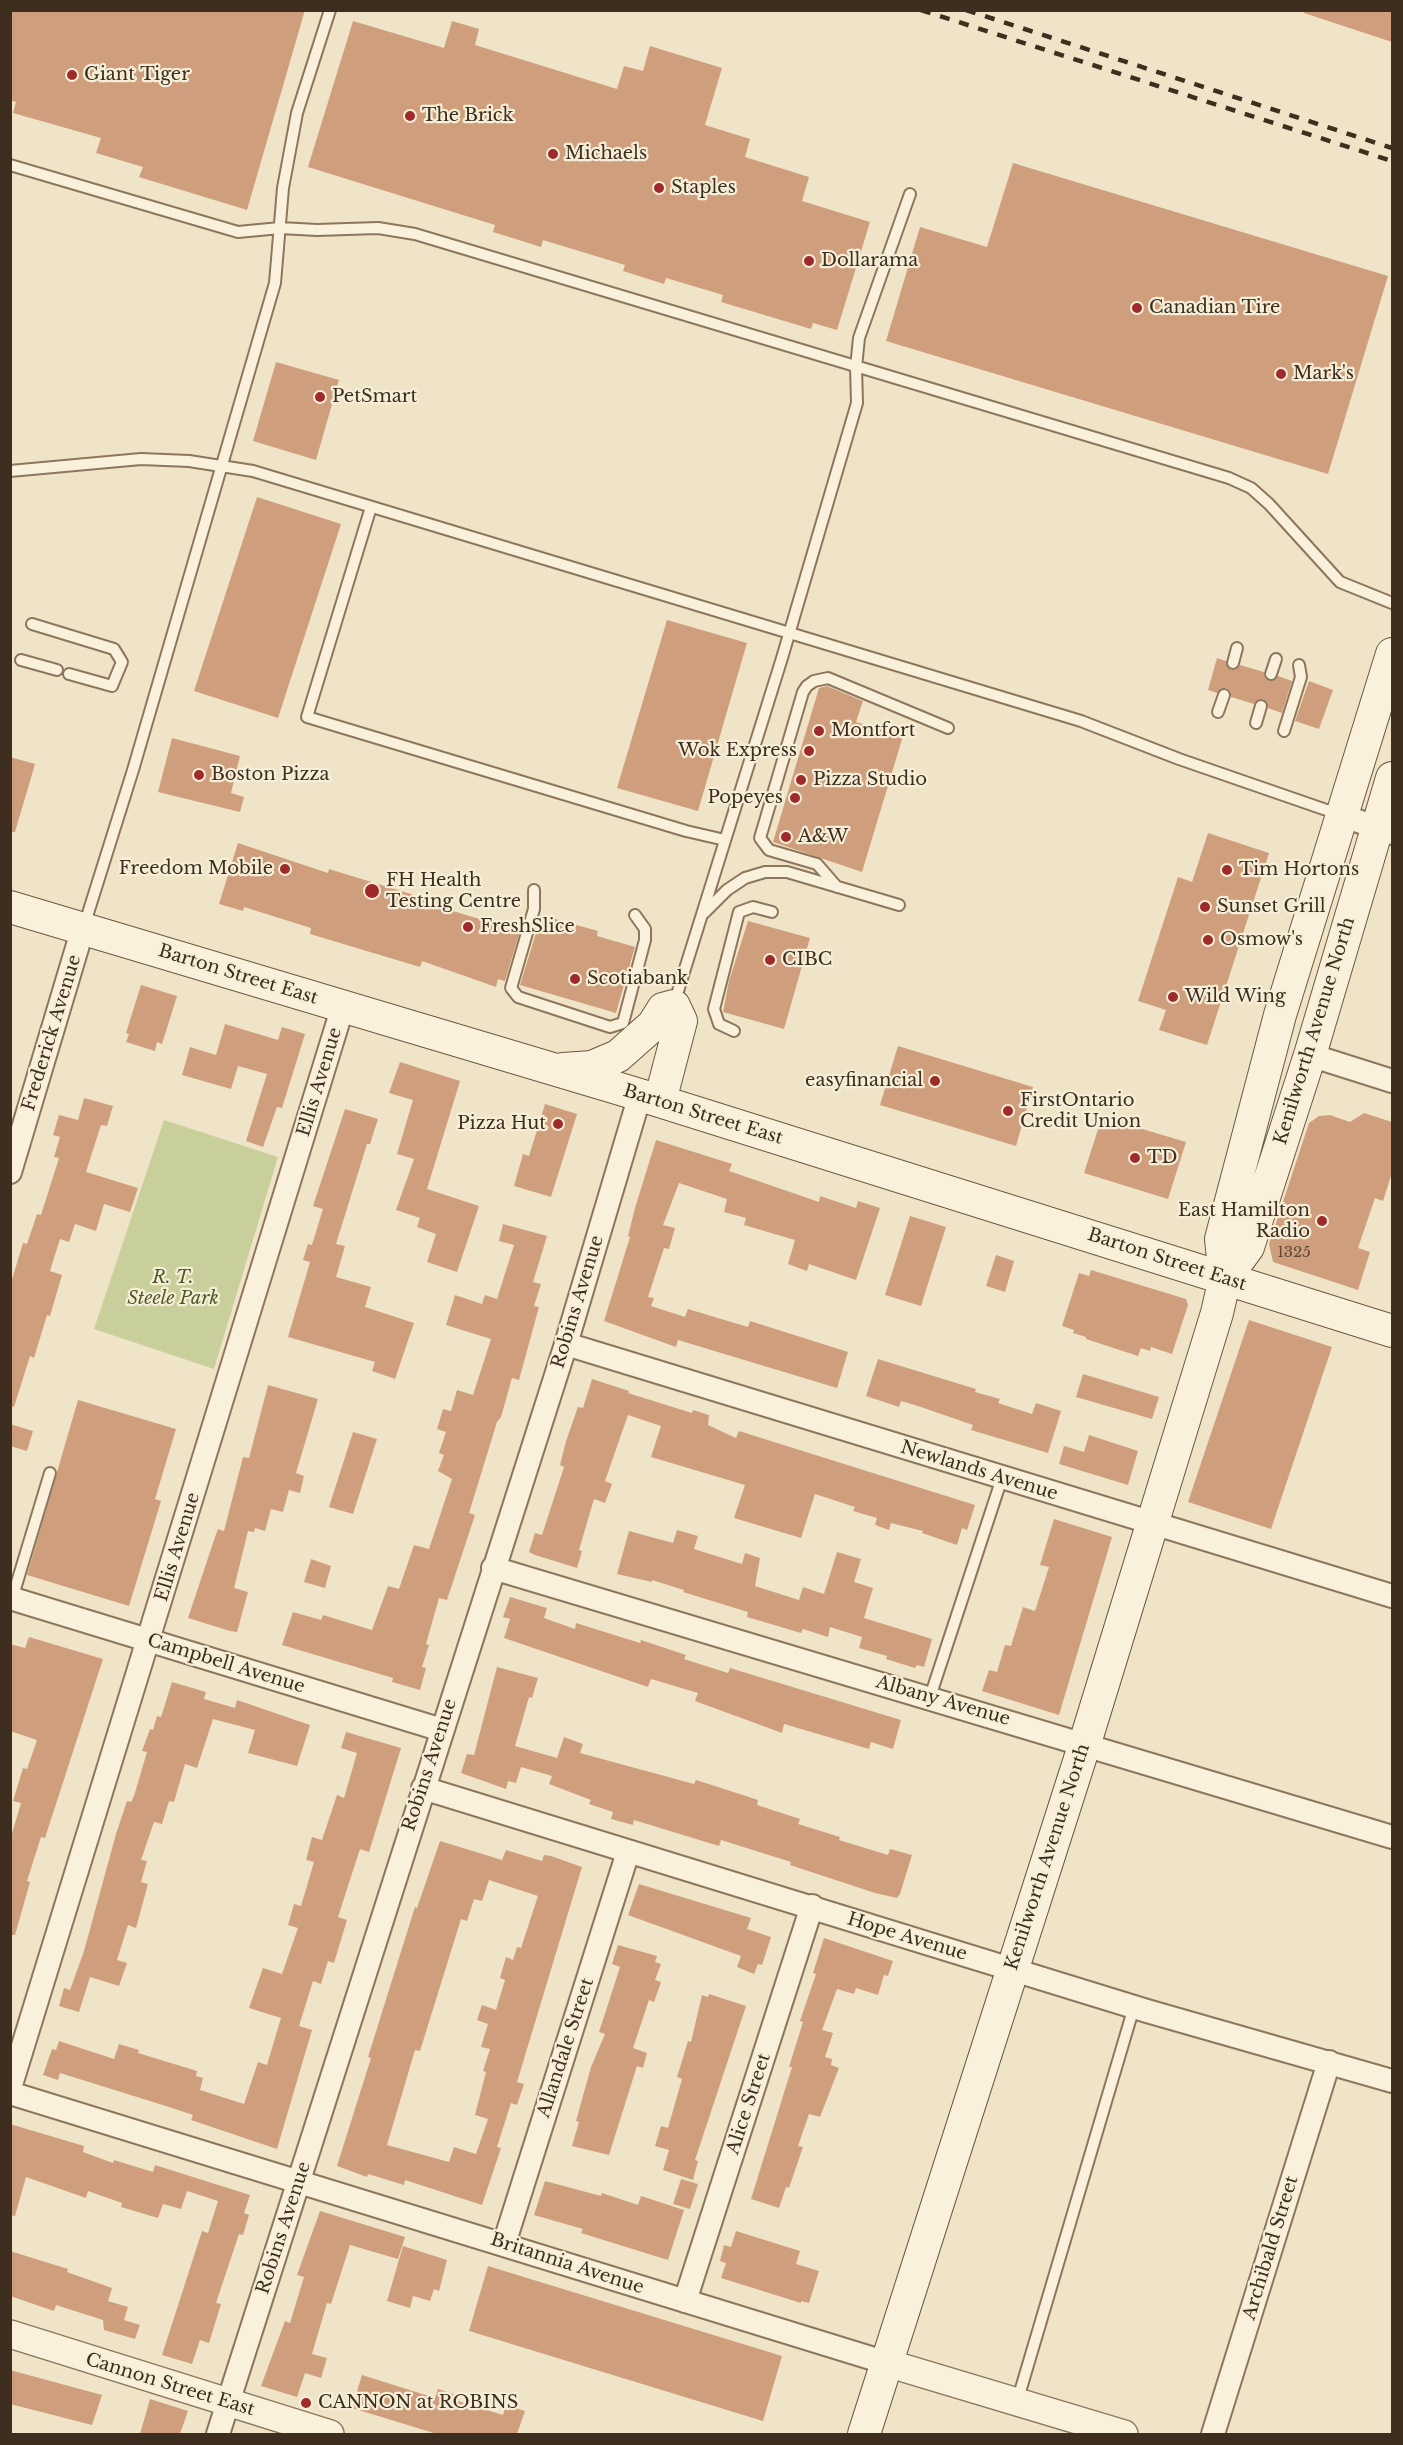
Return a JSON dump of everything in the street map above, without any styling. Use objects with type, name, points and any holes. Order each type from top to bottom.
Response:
[{"type":"main road","name":"Kenilworth Avenue North","points":[[1225,1278],[1221,1239],[1280,1014],[1392,654]]},
{"type":"main road","name":"Kenilworth Avenue North","points":[[864,2434],[1085,1743],[1225,1278],[1248,1246],[1384,831],[1392,778]]},
{"type":"main road","name":"Barton Street East","points":[[10,907],[650,1098],[1392,1331]]},
{"type":"main road","points":[[556,1070],[592,1067],[618,1056],[653,1025],[663,1009],[674,1006],[681,1021],[650,1098]]},
{"type":"street","points":[[1341,815],[1384,831]]},
{"type":"street","name":"Frederick Avenue","points":[[10,1172],[83,928]]},
{"type":"street","name":"Ellis Avenue","points":[[10,2088],[343,1006]]},
{"type":"street","points":[[1310,1055],[1392,1081]]},
{"type":"street","name":"Robins Avenue","points":[[218,2434],[493,1568],[650,1098]]},
{"type":"street","name":"Newlands Avenue","points":[[566,1344],[1392,1596]]},
{"type":"street","name":"Albany Avenue","points":[[493,1568],[1085,1743],[1392,1837]]},
{"type":"street","name":"Campbell Avenue","points":[[11,1599],[442,1730]]},
{"type":"street","name":"Hope Avenue","points":[[423,1788],[812,1906],[1011,1970],[1392,2081]]},
{"type":"street","name":"Allandale Street","points":[[504,2244],[628,1852]]},
{"type":"street","name":"Alice Street","points":[[685,2301],[812,1906]]},
{"type":"street","name":"Archibald Street","points":[[1213,2434],[1329,2062]]},
{"type":"street","name":"Britannia Avenue","points":[[10,2093],[1124,2434]]},
{"type":"street","name":"Cannon Street East","points":[[10,2334],[330,2434]]},
{"type":"lane","points":[[83,928],[133,770],[275,283],[283,188],[297,113],[330,10]]},
{"type":"lane","points":[[10,165],[238,232],[280,228],[397,229],[1229,478],[1251,488],[1269,504],[1340,582],[1392,603]]},
{"type":"lane","points":[[674,1006],[790,632],[857,403],[856,367],[859,338],[910,194]]},
{"type":"lane","points":[[10,471],[141,459],[221,465],[253,471],[1081,721],[1179,759],[1341,815]]},
{"type":"lane","points":[[371,507],[307,717],[686,831],[726,840]]},
{"type":"lane","points":[[32,624],[114,649],[122,662],[112,686],[69,674]]},
{"type":"lane","points":[[1233,663],[1237,648]]},
{"type":"lane","points":[[1271,674],[1276,659]]},
{"type":"lane","points":[[21,660],[57,670]]},
{"type":"lane","points":[[1284,731],[1301,677],[1299,665]]},
{"type":"lane","points":[[837,887],[817,864],[769,850],[760,838],[803,692],[807,686],[814,681],[828,678],[948,728]]},
{"type":"lane","points":[[1218,712],[1224,695]]},
{"type":"lane","points":[[1256,723],[1261,706]]},
{"type":"lane","points":[[702,915],[727,890],[745,878],[765,872],[787,872],[899,905]]},
{"type":"lane","points":[[534,890],[534,909],[511,988],[518,997],[610,1027],[623,1023],[645,940],[645,929],[635,915]]},
{"type":"lane","points":[[734,1031],[719,1024],[714,1009],[739,912],[753,908],[772,912]]},
{"type":"lane","points":[[11,1599],[50,1473]]},
{"type":"lane","points":[[930,1697],[1002,1478]]},
{"type":"lane","points":[[1016,2402],[1134,2007]]},
{"type":"green space","name":"R. T. Steele Park","points":[[164,1120],[278,1157],[214,1369],[94,1329]]},
{"type":"building","points":[[10,10],[305,10],[247,210],[139,177],[143,167],[96,153],[101,138],[13,113],[16,102],[10,100]]},
{"type":"building","points":[[1304,10],[1392,10],[1392,42],[1304,13]]},
{"type":"building","points":[[353,21],[444,48],[452,21],[479,29],[475,45],[617,89],[624,66],[643,71],[650,46],[722,68],[705,125],[750,139],[745,157],[809,177],[802,201],[870,222],[837,330],[813,323],[811,329],[721,302],[723,295],[666,278],[664,284],[623,271],[625,265],[543,240],[541,247],[493,232],[495,225],[308,167]]},
{"type":"building","name":"Canadian Tire","points":[[1013,163],[1388,276],[1328,474],[886,341],[920,227],[987,247]]},
{"type":"building","points":[[276,362],[339,380],[316,460],[253,441]]},
{"type":"building","points":[[257,497],[341,524],[278,718],[194,691]]},
{"type":"building","points":[[667,620],[747,643],[698,811],[617,788]]},
{"type":"building","points":[[1217,658],[1226,661],[1231,670],[1235,670],[1240,665],[1264,672],[1265,678],[1269,681],[1278,676],[1292,681],[1282,713],[1268,708],[1264,699],[1259,699],[1254,704],[1231,697],[1230,691],[1226,688],[1217,693],[1208,690]]},
{"type":"building","points":[[1309,681],[1333,690],[1319,729],[1295,721]]},
{"type":"building","points":[[827,686],[863,701],[856,722],[903,736],[862,872],[773,842],[819,688]]},
{"type":"building","name":"Boston Pizza","points":[[172,738],[240,756],[231,793],[244,797],[240,812],[158,792]]},
{"type":"building","points":[[10,757],[35,764],[15,832],[10,832]]},
{"type":"building","points":[[1208,833],[1269,853],[1207,1045],[1159,1030],[1166,1010],[1138,1001],[1178,877],[1192,882]]},
{"type":"building","points":[[238,843],[328,873],[329,869],[437,902],[436,906],[520,931],[505,981],[498,979],[496,987],[422,961],[420,967],[310,934],[311,928],[244,907],[243,911],[219,904]]},
{"type":"building","points":[[555,919],[598,931],[597,936],[635,947],[616,1013],[520,985],[540,920],[554,924]]},
{"type":"building","name":"CIBC","points":[[748,921],[810,938],[784,1029],[723,1012],[729,981]]},
{"type":"building","points":[[141,985],[177,996],[162,1044],[157,1042],[155,1051],[126,1042],[129,1034],[126,1033]]},
{"type":"building","points":[[225,1024],[278,1040],[282,1027],[305,1034],[282,1108],[277,1107],[263,1147],[246,1141],[267,1074],[238,1066],[231,1089],[182,1075],[190,1047],[216,1055]]},
{"type":"building","points":[[898,1046],[1033,1087],[1016,1146],[880,1105]]},
{"type":"building","points":[[400,1062],[460,1081],[427,1189],[479,1206],[457,1272],[427,1262],[436,1234],[417,1227],[420,1218],[396,1210],[414,1159],[397,1154],[413,1100],[389,1093]]},
{"type":"building","points":[[84,1098],[113,1106],[107,1126],[101,1125],[86,1172],[138,1188],[130,1212],[104,1204],[96,1231],[75,1224],[69,1242],[60,1239],[50,1271],[62,1275],[50,1316],[47,1315],[34,1358],[30,1356],[14,1407],[10,1406],[10,1286],[23,1243],[27,1244],[37,1214],[41,1215],[59,1158],[54,1157],[60,1137],[53,1135],[59,1115],[78,1120]]},
{"type":"building","points":[[545,1104],[577,1114],[551,1197],[514,1186],[523,1154],[529,1156]]},
{"type":"building","points":[[345,1109],[378,1119],[370,1144],[367,1144],[336,1244],[345,1246],[336,1277],[371,1287],[365,1307],[414,1323],[395,1379],[372,1371],[375,1362],[288,1337],[310,1262],[303,1260],[308,1244],[312,1245],[323,1209],[313,1206]]},
{"type":"building","points":[[1364,1113],[1392,1122],[1392,1173],[1383,1201],[1375,1198],[1358,1248],[1370,1252],[1358,1290],[1273,1262],[1269,1244],[1309,1123],[1319,1116],[1330,1115],[1350,1122]]},
{"type":"building","name":"TD","points":[[1102,1117],[1186,1142],[1168,1199],[1084,1173]]},
{"type":"building","points":[[656,1140],[732,1164],[729,1171],[819,1202],[820,1196],[856,1208],[858,1201],[880,1208],[856,1280],[809,1264],[807,1271],[788,1264],[795,1240],[744,1225],[746,1218],[724,1212],[727,1199],[679,1183],[663,1225],[675,1228],[669,1249],[664,1248],[648,1297],[654,1298],[651,1306],[685,1317],[688,1309],[748,1327],[750,1321],[848,1352],[837,1388],[678,1340],[676,1347],[604,1321]]},
{"type":"building","points":[[910,1216],[946,1227],[921,1306],[885,1295]]},
{"type":"building","points":[[503,1224],[547,1236],[533,1282],[541,1284],[534,1306],[539,1307],[519,1380],[512,1378],[501,1417],[497,1422],[469,1513],[475,1515],[447,1600],[439,1598],[426,1644],[429,1645],[422,1667],[426,1668],[420,1690],[392,1682],[393,1678],[282,1645],[293,1612],[321,1620],[323,1615],[372,1630],[388,1586],[399,1589],[414,1545],[429,1549],[452,1479],[438,1471],[444,1455],[439,1453],[446,1432],[437,1429],[443,1409],[451,1411],[457,1390],[473,1395],[491,1339],[446,1325],[455,1295],[482,1304],[485,1295],[497,1299],[514,1245],[499,1241]]},
{"type":"building","points":[[996,1255],[1014,1261],[1005,1292],[986,1286]]},
{"type":"building","points":[[1091,1270],[1186,1299],[1188,1305],[1172,1354],[1151,1347],[1150,1351],[1141,1348],[1138,1356],[1086,1339],[1086,1337],[1073,1333],[1074,1330],[1062,1326],[1079,1273],[1089,1276]]},
{"type":"building","points":[[1249,1320],[1332,1347],[1271,1529],[1188,1502]]},
{"type":"building","points":[[878,1359],[976,1389],[975,1392],[1000,1399],[998,1403],[1032,1414],[1036,1403],[1061,1411],[1048,1453],[971,1430],[973,1425],[918,1406],[901,1401],[899,1407],[866,1396]]},
{"type":"building","points":[[1083,1374],[1159,1397],[1152,1419],[1076,1397]]},
{"type":"building","points":[[592,1379],[692,1413],[693,1410],[709,1415],[708,1425],[736,1438],[739,1431],[975,1505],[967,1530],[962,1528],[957,1545],[922,1533],[923,1531],[891,1523],[889,1530],[875,1525],[877,1518],[853,1511],[855,1507],[815,1494],[801,1538],[734,1518],[745,1485],[651,1457],[661,1426],[628,1415],[605,1481],[612,1484],[605,1503],[594,1499],[579,1550],[582,1551],[577,1568],[535,1555],[529,1552],[535,1533],[542,1535],[564,1467],[560,1465],[566,1441],[578,1407],[583,1408]]},
{"type":"building","points":[[268,1385],[318,1399],[296,1473],[304,1476],[300,1493],[289,1490],[283,1512],[271,1509],[265,1531],[255,1528],[254,1532],[248,1531],[234,1588],[248,1592],[237,1632],[188,1618],[218,1529],[224,1531],[243,1457],[249,1458]]},
{"type":"building","points":[[78,1400],[176,1429],[155,1499],[161,1501],[129,1606],[27,1575]]},
{"type":"building","points":[[10,1424],[33,1431],[27,1451],[10,1446]]},
{"type":"building","points":[[353,1432],[377,1439],[353,1514],[329,1507]]},
{"type":"building","points":[[1089,1435],[1138,1451],[1128,1485],[1059,1464],[1064,1446],[1084,1452]]},
{"type":"building","points":[[1054,1519],[1112,1537],[1059,1715],[982,1691],[989,1670],[997,1672],[1005,1645],[1011,1646],[1023,1607],[1035,1611],[1049,1567],[1040,1565]]},
{"type":"building","points":[[677,1530],[698,1536],[694,1549],[742,1564],[745,1553],[760,1558],[755,1586],[799,1600],[803,1587],[824,1594],[837,1552],[861,1559],[854,1582],[873,1588],[864,1618],[932,1639],[924,1667],[917,1665],[915,1668],[886,1659],[887,1656],[859,1648],[862,1637],[830,1627],[828,1637],[803,1629],[801,1633],[747,1617],[748,1612],[683,1592],[684,1590],[652,1580],[652,1582],[617,1574],[629,1531],[673,1543]]},
{"type":"building","points":[[311,1559],[331,1566],[325,1588],[304,1582]]},
{"type":"building","points":[[510,1597],[547,1608],[544,1618],[575,1629],[576,1623],[640,1643],[641,1640],[686,1655],[684,1659],[728,1673],[730,1668],[901,1720],[893,1749],[871,1742],[869,1749],[784,1724],[782,1733],[695,1701],[698,1693],[651,1679],[648,1687],[504,1638],[510,1619],[503,1617]]},
{"type":"building","points":[[29,1637],[103,1659],[45,1838],[41,1837],[27,1881],[30,1882],[15,1935],[10,1935],[10,1840],[21,1803],[13,1801],[23,1768],[27,1769],[37,1740],[10,1731],[10,1644],[25,1648]]},
{"type":"building","points":[[497,1667],[538,1678],[532,1698],[529,1697],[515,1746],[557,1758],[564,1737],[583,1744],[580,1753],[694,1784],[696,1780],[758,1800],[757,1805],[800,1819],[798,1824],[840,1837],[839,1840],[888,1855],[890,1849],[912,1855],[900,1894],[897,1898],[875,1893],[790,1865],[791,1862],[721,1840],[719,1846],[634,1820],[633,1825],[611,1819],[613,1812],[589,1804],[591,1800],[549,1784],[552,1776],[521,1767],[516,1783],[508,1781],[506,1789],[461,1773],[467,1754],[474,1755]]},
{"type":"building","points":[[172,1682],[206,1692],[204,1699],[235,1708],[237,1700],[310,1725],[297,1766],[248,1753],[255,1730],[213,1719],[197,1768],[185,1764],[174,1802],[169,1801],[162,1824],[154,1822],[141,1860],[147,1861],[141,1882],[148,1884],[136,1928],[128,1925],[117,1960],[127,1963],[119,1986],[90,1977],[79,2012],[59,2006],[64,1988],[70,1990],[84,1951],[116,1834],[127,1801],[131,1802],[134,1796],[147,1752],[142,1751],[150,1729],[153,1730],[157,1716],[161,1717]]},
{"type":"building","points":[[346,1732],[401,1748],[369,1852],[360,1849],[338,1917],[347,1920],[334,1963],[328,1961],[321,1984],[313,1981],[299,2026],[312,2030],[277,2149],[191,2120],[193,2115],[169,2107],[60,2073],[58,2080],[43,2075],[52,2049],[56,2050],[59,2041],[114,2059],[119,2044],[139,2050],[138,2053],[197,2071],[196,2076],[203,2078],[200,2090],[244,2104],[258,2062],[267,2065],[281,2018],[249,2008],[263,1968],[282,1974],[298,1928],[288,1925],[294,1904],[301,1906],[314,1862],[306,1860],[312,1837],[322,1840],[337,1795],[344,1798],[357,1753],[341,1748]]},
{"type":"building","points":[[440,1841],[502,1860],[506,1850],[542,1861],[544,1855],[551,1856],[582,1867],[517,2082],[524,2084],[517,2105],[511,2103],[497,2147],[501,2148],[482,2205],[405,2180],[404,2185],[368,2174],[367,2177],[337,2166],[371,2058],[368,2057],[415,1907],[417,1908]],"holes":[[[489,1880],[538,1896],[521,1948],[517,1947],[513,1960],[506,1957],[500,1978],[505,1980],[496,2010],[482,2005],[477,2020],[488,2024],[481,2047],[490,2049],[483,2071],[486,2072],[475,2115],[488,2119],[476,2154],[454,2147],[449,2162],[387,2145],[415,2050],[420,2051],[461,1919],[467,1921],[474,1899],[482,1901]]]},
{"type":"building","points":[[639,1884],[751,1918],[747,1929],[771,1937],[762,1965],[758,1964],[754,1974],[737,1967],[741,1956],[628,1915]]},
{"type":"building","points":[[824,1938],[893,1961],[888,1976],[884,1975],[878,1995],[856,1988],[854,1994],[837,1989],[822,2030],[833,2033],[825,2057],[832,2059],[831,2065],[839,2068],[820,2117],[809,2114],[798,2146],[803,2147],[789,2188],[786,2187],[779,2208],[751,2199],[792,2067],[789,2067],[803,2022],[800,2021],[816,1974],[813,1973]]},
{"type":"building","points":[[618,1945],[657,1956],[655,1962],[661,1964],[655,1980],[661,1982],[654,2002],[649,2000],[633,2048],[647,2053],[643,2068],[637,2066],[609,2155],[572,2146],[579,2122],[576,2121],[591,2067],[605,2034],[599,2032],[620,1967],[612,1964]]},
{"type":"building","points":[[709,1994],[746,2006],[695,2160],[698,2161],[693,2180],[663,2170],[669,2150],[655,2146],[661,2126],[668,2128],[682,2079],[677,2077],[688,2041],[691,2042],[702,1995],[708,1997]]},
{"type":"building","points":[[10,2124],[84,2146],[83,2152],[113,2163],[114,2160],[153,2172],[155,2165],[250,2195],[244,2213],[249,2215],[243,2235],[239,2234],[216,2303],[221,2304],[209,2343],[200,2340],[192,2364],[162,2355],[202,2231],[208,2233],[218,2201],[187,2191],[181,2209],[163,2204],[158,2218],[121,2207],[122,2203],[88,2191],[86,2198],[26,2177],[15,2216],[10,2215]]},
{"type":"building","points":[[681,2179],[698,2184],[690,2209],[673,2204]]},
{"type":"building","points":[[545,2181],[601,2196],[602,2193],[638,2205],[641,2196],[684,2210],[668,2260],[581,2233],[583,2229],[534,2215]]},
{"type":"building","points":[[320,2211],[405,2237],[398,2259],[350,2245],[331,2304],[327,2303],[312,2354],[327,2358],[321,2378],[305,2373],[297,2397],[261,2386],[285,2321],[290,2323],[304,2277],[297,2275]]},
{"type":"building","points":[[736,2231],[800,2251],[796,2264],[819,2271],[809,2303],[801,2301],[801,2303],[721,2278],[726,2263],[720,2261],[724,2245],[731,2247]]},
{"type":"building","points":[[403,2246],[447,2260],[439,2291],[434,2289],[430,2301],[413,2296],[410,2308],[387,2301]]},
{"type":"building","points":[[10,2251],[68,2269],[67,2272],[112,2288],[108,2301],[128,2307],[124,2320],[140,2325],[135,2339],[104,2330],[103,2320],[56,2305],[54,2311],[10,2296]]},
{"type":"building","points":[[488,2266],[782,2356],[763,2421],[469,2331]]},
{"type":"building","points":[[10,2370],[102,2395],[92,2425],[10,2404]]},
{"type":"building","points":[[362,2375],[435,2398],[438,2389],[454,2394],[452,2399],[503,2415],[506,2405],[525,2411],[517,2434],[437,2434],[352,2408]]},
{"type":"building","points":[[150,2399],[188,2411],[180,2434],[140,2434]]},
{"type":"railway","points":[[921,10],[1392,161]]},
{"type":"railway","points":[[966,10],[1392,148]]},
{"type":"place","name":"Giant Tiger","points":[[72,75]]},
{"type":"place","name":"The Brick","points":[[410,116]]},
{"type":"place","name":"Michaels","points":[[553,154]]},
{"type":"place","name":"Staples","points":[[659,188]]},
{"type":"place","name":"Dollarama","points":[[809,261]]},
{"type":"place","name":"Canadian Tire","points":[[1137,308]]},
{"type":"place","name":"Mark's","points":[[1281,374]]},
{"type":"place","name":"PetSmart","points":[[320,397]]},
{"type":"place","name":"Montfort","points":[[819,731]]},
{"type":"place","name":"Wok Express","points":[[809,751]]},
{"type":"place","name":"Boston Pizza","points":[[199,775]]},
{"type":"place","name":"Pizza Studio","points":[[801,780]]},
{"type":"place","name":"Popeyes","points":[[795,798]]},
{"type":"place","name":"A&W","points":[[786,837]]},
{"type":"place","name":"Freedom Mobile","points":[[285,869]]},
{"type":"place","name":"Tim Hortons","points":[[1227,870]]},
{"type":"place","name":"FH Health Testing Centre","points":[[372,891]]},
{"type":"place","name":"Sunset Grill","points":[[1205,907]]},
{"type":"place","name":"FreshSlice","points":[[468,927]]},
{"type":"place","name":"Osmow's","points":[[1208,940]]},
{"type":"place","name":"CIBC","points":[[770,960]]},
{"type":"place","name":"Scotiabank","points":[[575,979]]},
{"type":"place","name":"Wild Wing","points":[[1173,997]]},
{"type":"place","name":"easyfinancial","points":[[935,1081]]},
{"type":"place","name":"FirstOntario Credit Union","points":[[1008,1111]]},
{"type":"place","name":"Pizza Hut","points":[[558,1124]]},
{"type":"place","name":"TD","points":[[1135,1158]]},
{"type":"place","name":"East Hamilton Radio","points":[[1322,1221]]},
{"type":"place","name":"CANNON at ROBINS","points":[[306,2403]]}]
